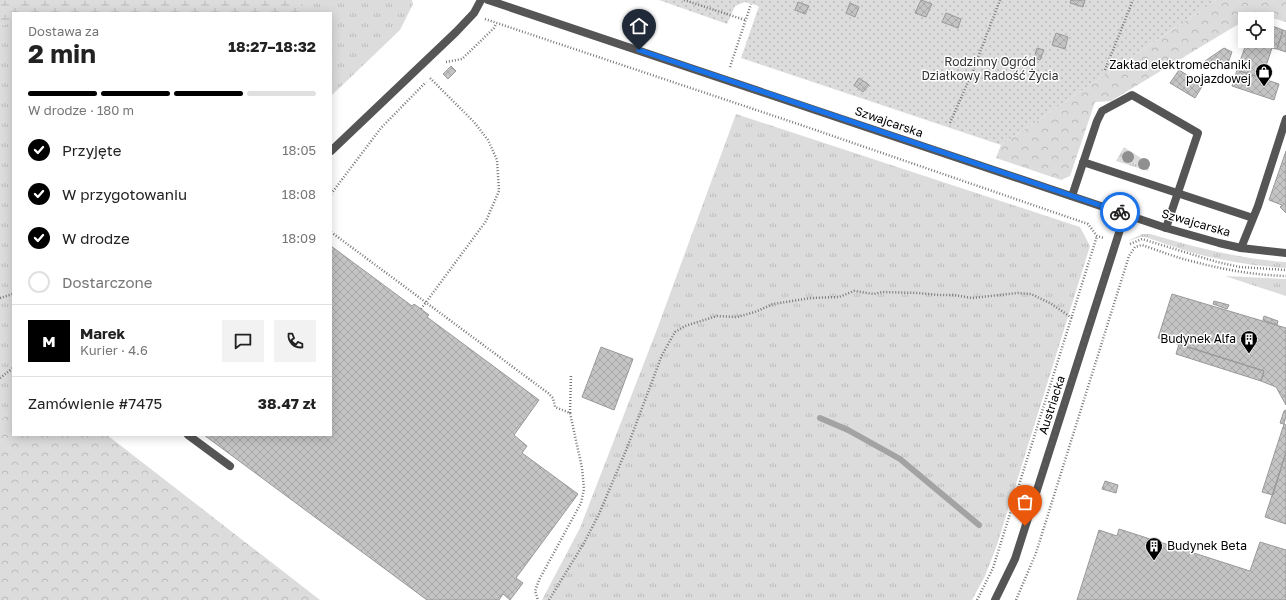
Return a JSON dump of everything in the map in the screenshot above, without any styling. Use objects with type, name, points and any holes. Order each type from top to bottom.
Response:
[{"type":"street","points":[[332,150],[456,32],[474,13],[481,0]]},
{"type":"street","name":"Szwajcarska","points":[[488,0],[1166,228],[1241,248],[1286,253]]},
{"type":"street","points":[[1072,196],[1096,121],[1102,111],[1132,95],[1198,133],[1166,228]]},
{"type":"street","points":[[1241,248],[1253,218],[1286,119]]},
{"type":"street","points":[[1083,162],[1253,218]]},
{"type":"street","name":"Austriacka","points":[[995,600],[1015,559],[1125,214]]},
{"type":"street","points":[[189,436],[230,466]]},
{"type":"path","points":[[684,0],[746,20]]},
{"type":"path","points":[[950,123],[972,73],[1000,0]]},
{"type":"path","points":[[1105,70],[1133,0]]},
{"type":"path","points":[[726,79],[751,4]]},
{"type":"path","points":[[488,21],[1044,208],[1088,224],[1097,236],[1104,238]]},
{"type":"path","points":[[441,66],[446,61],[462,59],[494,28],[496,24]]},
{"type":"path","points":[[332,193],[381,128],[436,72]]},
{"type":"path","points":[[421,309],[486,221],[499,191],[497,160],[488,140],[474,122],[430,78]]},
{"type":"path","points":[[332,233],[548,393],[553,398],[555,407],[570,413]]},
{"type":"path","points":[[977,600],[993,568],[1097,236]]},
{"type":"path","points":[[1128,245],[1142,239],[1217,262],[1240,267],[1286,270]]},
{"type":"path","points":[[1016,600],[1036,554],[1128,256],[1135,247],[1142,245],[1194,262],[1226,269],[1266,275],[1286,276]]},
{"type":"path","points":[[549,600],[584,543],[599,514],[627,448],[662,355],[675,332],[685,326],[717,316],[737,317],[755,312],[773,304],[811,298],[839,297],[854,291],[874,294],[897,293],[954,295],[972,298],[1018,293],[1032,294],[1050,303],[1072,318]]},
{"type":"path","points":[[0,298],[12,294]]},
{"type":"path","points":[[0,378],[12,369]]},
{"type":"path","points":[[538,600],[535,591],[539,580],[581,503],[584,489],[582,468],[570,413],[571,374]]},
{"type":"green space","points":[[0,0],[412,0],[413,4],[400,30],[332,95],[332,12],[12,12],[12,412],[0,420]]},
{"type":"green space","points":[[0,0],[299,0],[304,7],[302,12],[12,12],[12,23],[0,26]]},
{"type":"green space","name":"Rodzinny Ogród Działkowy Radość Życia","points":[[659,0],[1216,0],[1001,145],[741,58],[759,6],[745,2],[735,6],[727,24]]},
{"type":"green space","points":[[1216,0],[1286,0],[1286,22],[1274,18],[1274,12],[1238,12],[1237,25],[1111,101],[1095,102],[1070,176],[1061,180],[996,158],[1001,145]]},
{"type":"green space","points":[[736,114],[1080,227],[1090,246],[997,545],[985,576],[972,600],[542,600],[580,528],[656,332]]},
{"type":"green space","points":[[1124,147],[1150,164],[1148,171],[1116,161]]},
{"type":"green space","points":[[1142,234],[1150,234],[1200,248],[1234,255],[1286,262],[1286,268],[1243,263],[1201,255],[1145,237],[1128,241]]},
{"type":"green space","points":[[1225,276],[1286,279],[1286,296]]},
{"type":"green space","points":[[12,412],[12,436],[108,436],[320,600],[0,600],[0,420]]},
{"type":"building","points":[[921,0],[932,4],[926,17],[915,13]]},
{"type":"building","points":[[1071,0],[1085,0],[1083,7],[1070,3]]},
{"type":"building","points":[[798,2],[809,6],[805,14],[795,10]]},
{"type":"building","points":[[850,3],[859,7],[855,17],[846,13]]},
{"type":"building","points":[[946,13],[961,19],[958,28],[942,22]]},
{"type":"building","points":[[1274,27],[1283,30],[1277,49],[1272,48],[1274,48]]},
{"type":"building","points":[[1283,30],[1286,31],[1286,52],[1277,49]]},
{"type":"building","points":[[1056,33],[1068,37],[1065,49],[1052,45]]},
{"type":"building","points":[[1037,48],[1044,50],[1040,60],[1034,58]]},
{"type":"building","points":[[1224,48],[1232,52],[1226,68],[1219,64],[1205,61]]},
{"type":"building","points":[[1245,48],[1272,48],[1262,78],[1237,70]]},
{"type":"building","points":[[451,66],[456,71],[448,79],[443,74]]},
{"type":"building","points":[[1179,70],[1203,85],[1195,98],[1170,83]]},
{"type":"building","points":[[1237,70],[1279,84],[1274,100],[1232,86]]},
{"type":"building","points":[[859,78],[869,85],[863,92],[854,85]]},
{"type":"building","points":[[1286,151],[1286,213],[1280,207],[1282,205],[1269,200]]},
{"type":"building","points":[[332,247],[412,306],[414,304],[421,309],[429,315],[427,317],[539,400],[514,435],[527,446],[522,453],[578,494],[516,578],[523,583],[510,600],[503,594],[499,600],[427,600],[205,436],[332,436]]},
{"type":"building","name":"Budynek Alfa","points":[[1172,294],[1286,328],[1286,405],[1276,387],[1261,381],[1264,371],[1158,338]]},
{"type":"building","points":[[1214,301],[1229,305],[1227,309],[1213,304]]},
{"type":"building","points":[[1264,316],[1278,321],[1277,325],[1263,320]]},
{"type":"building","points":[[1179,344],[1264,371],[1261,381],[1176,354]]},
{"type":"building","points":[[601,347],[633,359],[614,410],[582,397]]},
{"type":"building","points":[[1286,410],[1284,424],[1280,423],[1284,411]]},
{"type":"building","points":[[1284,424],[1286,425],[1286,452],[1273,495],[1262,492]]},
{"type":"building","points":[[1286,452],[1286,524],[1265,517]]},
{"type":"building","points":[[1105,481],[1118,485],[1116,493],[1102,489]]},
{"type":"building","name":"Budynek Beta","points":[[1119,529],[1250,571],[1260,542],[1286,550],[1286,600],[1077,600],[1099,530],[1117,536]]},
{"type":"waterway","points":[[820,418],[848,430],[900,459],[979,525]]},
{"type":"way so far","points":[[1025,526],[1125,214],[1120,212]]},
{"type":"place","name":"Zakład elektromechaniki pojazdowej","points":[[1264,87]]},
{"type":"place","name":"Budynek Alfa","points":[[1249,354]]},
{"type":"place","name":"Budynek Beta","points":[[1154,561]]},
{"type":"route","points":[[639,50],[1120,212]]}]
